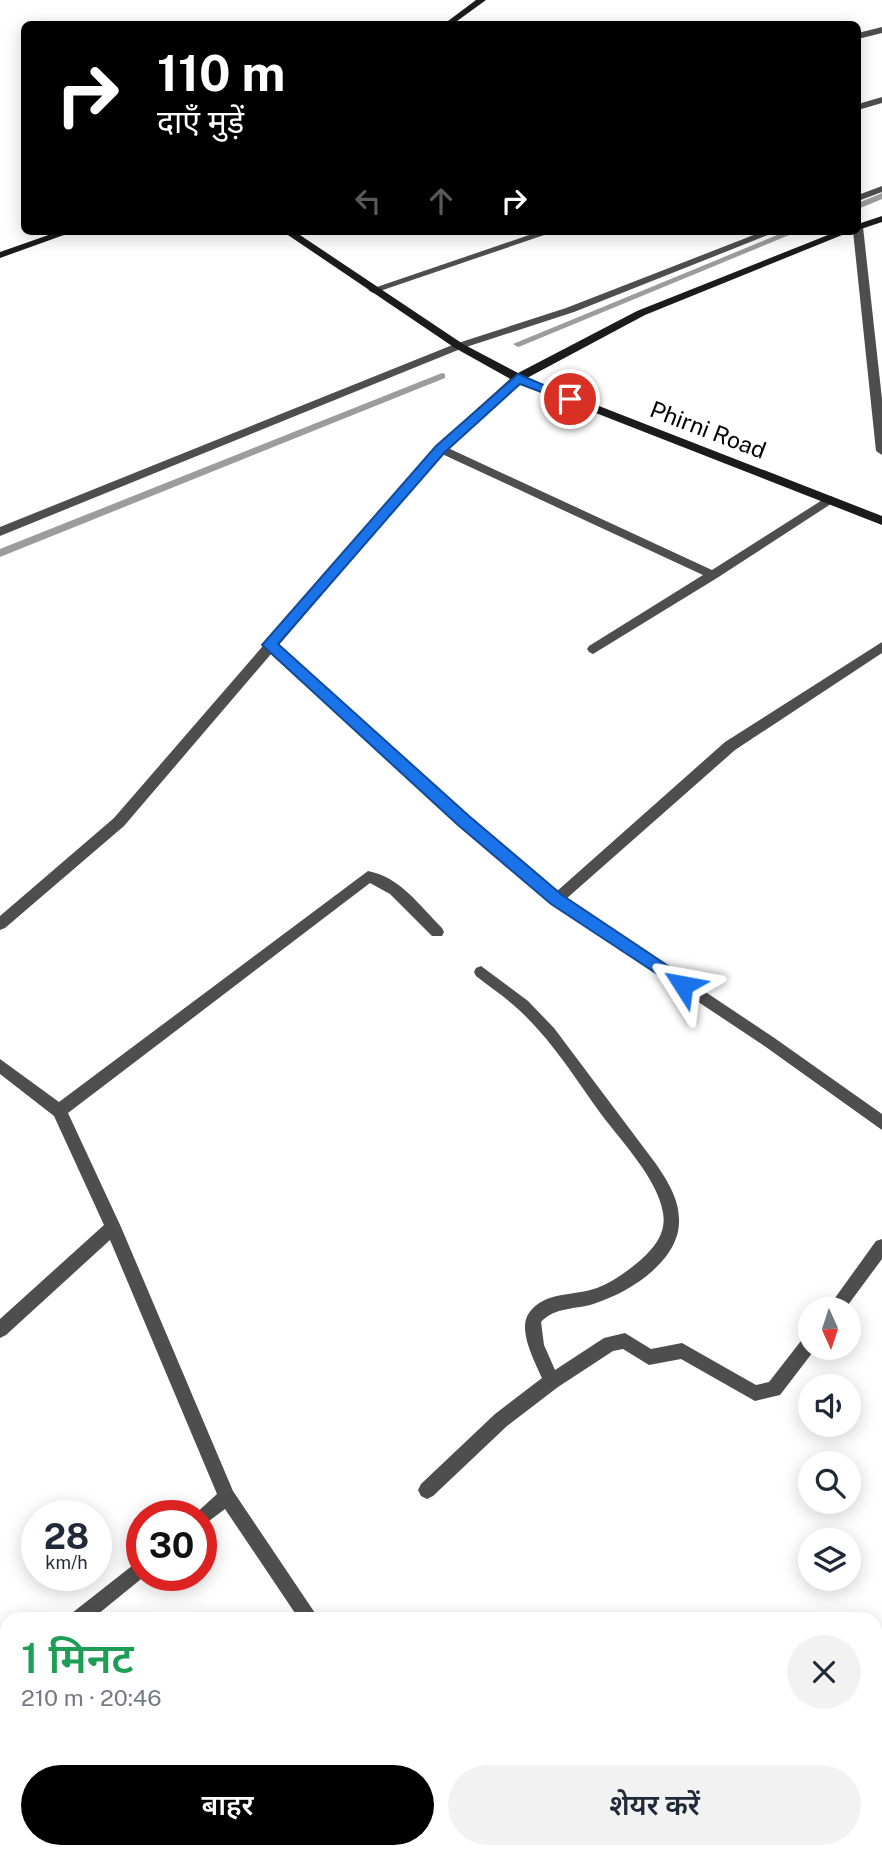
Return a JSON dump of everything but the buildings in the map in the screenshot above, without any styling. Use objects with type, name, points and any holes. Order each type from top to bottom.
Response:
[{"type":"street","points":[[452,21],[482,0]]},
{"type":"street","points":[[861,35],[882,30]]},
{"type":"street","points":[[861,106],[882,100]]},
{"type":"street","points":[[861,197],[882,189]]},
{"type":"street","points":[[861,226],[880,221]]},
{"type":"street","points":[[0,256],[60,235]]},
{"type":"street","name":"Phirni Road","points":[[293,235],[459,346],[518,378],[882,521]]},
{"type":"street","points":[[373,290],[539,235]]},
{"type":"street","points":[[0,532],[459,346],[570,310],[763,235]]},
{"type":"street","points":[[0,924],[119,822],[440,449],[518,378],[641,313],[838,235]]},
{"type":"street","points":[[859,235],[882,451]]},
{"type":"street","points":[[869,327],[882,331]]},
{"type":"street","points":[[440,449],[713,575]]},
{"type":"street","points":[[593,649],[831,500]]},
{"type":"street","points":[[269,645],[556,900],[768,1041],[882,1123]]},
{"type":"street","points":[[556,900],[730,746],[882,647]]},
{"type":"street","points":[[60,1111],[368,877],[380,879],[389,886],[438,932]]},
{"type":"street","points":[[481,972],[523,1004],[549,1032],[651,1169],[665,1190],[670,1211],[671,1228],[665,1242],[649,1262],[629,1279],[592,1298],[556,1303],[538,1312],[533,1320],[536,1345],[552,1381]]},
{"type":"street","points":[[0,1065],[60,1111],[113,1227],[227,1497],[305,1612]]},
{"type":"street","points":[[0,1330],[113,1227]]},
{"type":"street","points":[[844,1297],[882,1246]]},
{"type":"street","points":[[427,1490],[501,1420],[552,1381],[610,1344],[625,1341],[649,1357],[682,1351],[755,1394],[765,1393],[782,1381],[798,1359]]},
{"type":"street","points":[[217,1505],[227,1497]]},
{"type":"street","points":[[87,1612],[126,1580]]},
{"type":"waterway","points":[[861,205],[882,196]]},
{"type":"waterway","points":[[518,344],[785,235]]},
{"type":"waterway","points":[[0,553],[442,376]]},
{"type":"route","points":[[570,399],[518,378],[440,449],[269,645],[556,900],[683,985]]}]
